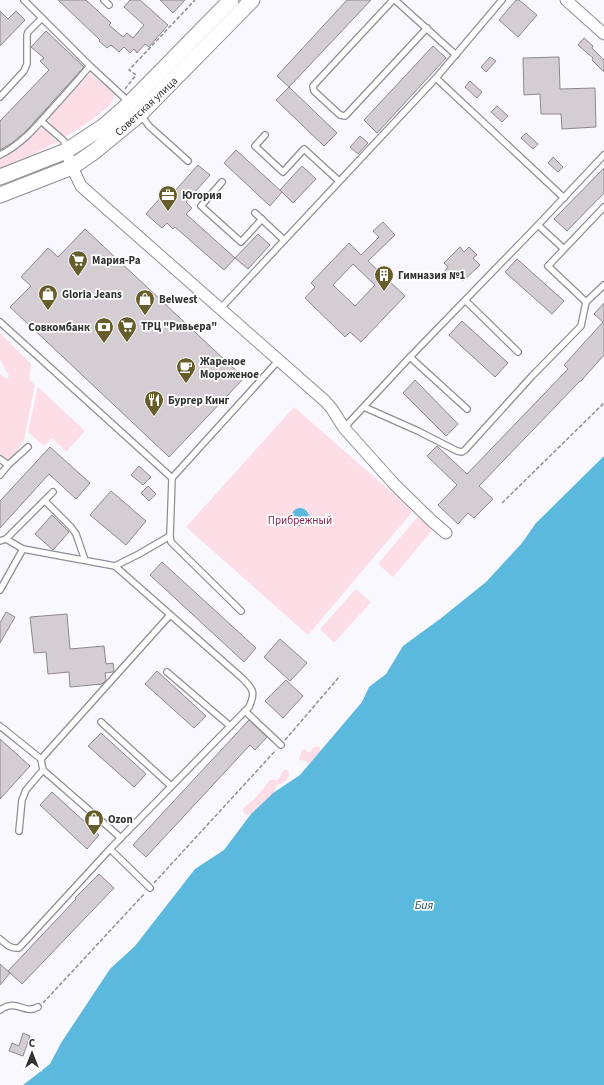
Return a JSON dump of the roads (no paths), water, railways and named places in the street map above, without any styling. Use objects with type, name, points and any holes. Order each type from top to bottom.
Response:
[{"type":"main road","name":"Советская улица","points":[[0,177],[66,151],[104,126],[126,98],[231,0]]},
{"type":"main road","name":"Советская улица","points":[[0,195],[72,167],[95,152],[140,114],[252,0]]},
{"type":"main road","points":[[126,98],[140,114]]},
{"type":"street","points":[[566,0],[604,34]]},
{"type":"street","points":[[66,151],[81,186],[324,401],[332,409],[344,428],[395,485],[446,533]]},
{"type":"lane","points":[[24,0],[90,66],[126,98]]},
{"type":"lane","points":[[104,0],[109,5]]},
{"type":"lane","points":[[427,28],[347,114],[343,116],[340,115],[314,91],[313,86],[394,0],[427,28],[456,55]]},
{"type":"lane","points":[[220,310],[436,78],[502,0]]},
{"type":"lane","points":[[0,97],[26,68],[27,35],[28,32],[42,18]]},
{"type":"lane","points":[[0,155],[17,145],[41,121],[90,66]]},
{"type":"lane","points":[[436,78],[564,198]]},
{"type":"lane","points":[[140,114],[149,126],[188,162]]},
{"type":"lane","points":[[41,121],[64,141],[66,151]]},
{"type":"lane","points":[[265,135],[255,146],[283,172],[304,149],[339,181]]},
{"type":"lane","points":[[344,428],[410,357],[604,156]]},
{"type":"lane","points":[[222,182],[201,206],[241,242],[262,219]]},
{"type":"lane","points":[[586,302],[548,266],[604,207]]},
{"type":"lane","points":[[255,213],[284,240]]},
{"type":"lane","points":[[538,225],[564,249]]},
{"type":"lane","points":[[364,407],[462,452],[532,376],[581,326],[586,302],[604,285]]},
{"type":"lane","points":[[466,300],[518,352]]},
{"type":"lane","points":[[0,322],[172,478]]},
{"type":"lane","points":[[410,357],[467,409]]},
{"type":"lane","points":[[241,611],[171,542],[172,478],[278,361]]},
{"type":"lane","points":[[0,475],[28,446]]},
{"type":"lane","points":[[0,458],[8,465]]},
{"type":"lane","points":[[0,939],[14,949],[19,948],[110,849],[249,707],[253,694],[252,687],[115,566],[23,549],[3,540],[53,492]]},
{"type":"lane","points":[[45,501],[76,534],[85,560]]},
{"type":"lane","points":[[115,566],[170,536]]},
{"type":"lane","points":[[0,590],[23,549]]},
{"type":"lane","points":[[41,759],[170,615]]},
{"type":"lane","points":[[167,672],[230,726]]},
{"type":"lane","points":[[245,711],[281,744]]},
{"type":"lane","points":[[101,722],[171,786]]},
{"type":"lane","points":[[0,726],[41,759],[43,770],[121,838]]},
{"type":"lane","points":[[19,831],[22,800],[26,790],[43,770]]},
{"type":"lane","points":[[110,849],[150,888]]},
{"type":"lane","points":[[0,1010],[11,1005],[31,1010],[38,1007]]},
{"type":"water","name":"Бия","points":[[604,456],[604,1085],[23,1085],[50,1064],[61,1043],[110,969],[135,946],[195,869],[224,850],[251,814],[273,793],[300,775],[362,702],[369,687],[386,674],[403,646],[440,619],[486,582],[522,543],[536,523]]},
{"type":"water","points":[[296,508],[304,508],[309,513],[307,524],[304,526],[296,526],[291,521],[291,513]]},
{"type":"place","name":"Югория","points":[[168,212]]},
{"type":"place","name":"Мария-Ра","points":[[78,277]]},
{"type":"place","name":"Гимназия №1","points":[[384,292]]},
{"type":"place","name":"Gloria Jeans","points":[[48,311]]},
{"type":"place","name":"Belwest","points":[[145,316]]},
{"type":"place","name":"ТРЦ \"Ривьера\"","points":[[127,343]]},
{"type":"place","name":"Совкомбанк","points":[[104,344]]},
{"type":"place","name":"Жареное Мороженое","points":[[186,384]]},
{"type":"place","name":"Бургер Кинг","points":[[154,417]]},
{"type":"place","name":"Ozon","points":[[94,836]]},
{"type":"park label","name":"Прибрежный","points":[[300,520]]}]
